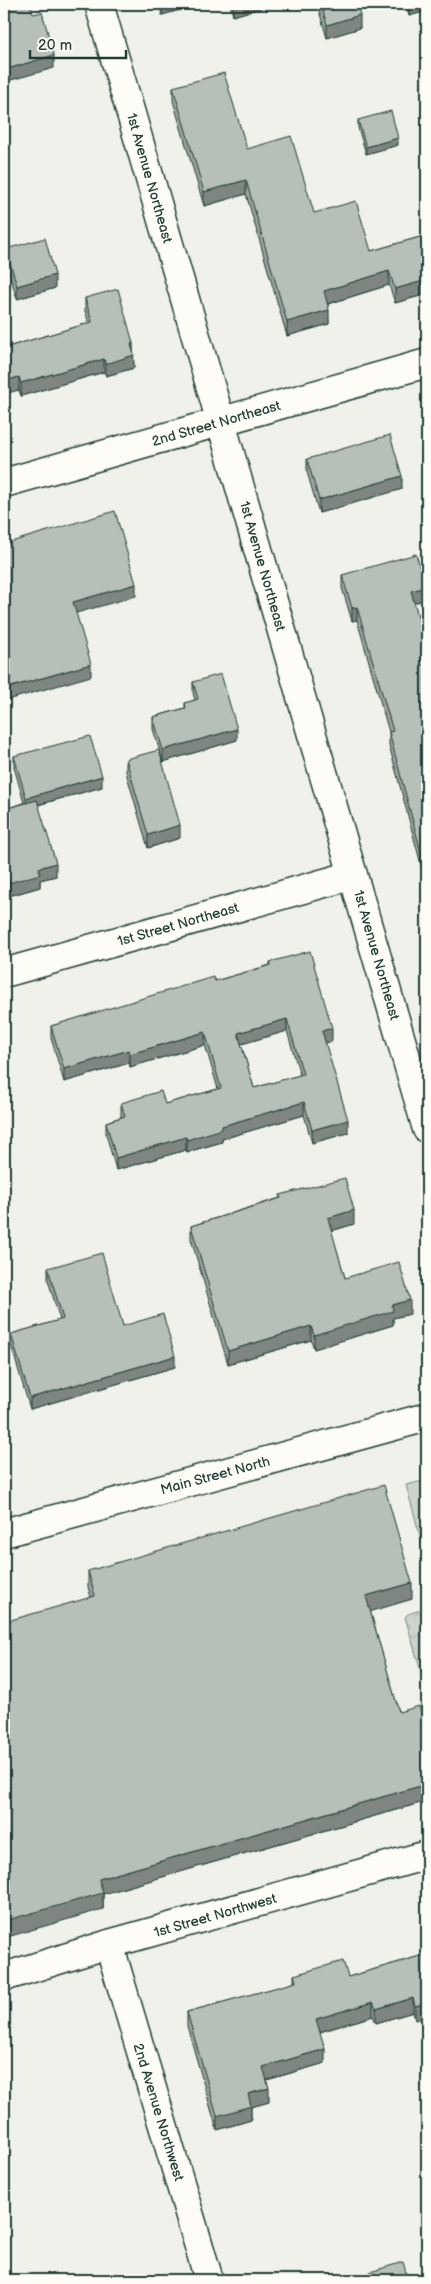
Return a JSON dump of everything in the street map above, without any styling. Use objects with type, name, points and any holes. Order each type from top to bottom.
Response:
[{"type":"street","name":"1st Avenue Northeast","points":[[99,4],[427,1129]]},
{"type":"street","name":"2nd Street Northeast","points":[[4,483],[427,363]]},
{"type":"street","name":"1st Street Northeast","points":[[4,974],[353,875]]},
{"type":"street","name":"Main Street North","points":[[4,1533],[427,1417]]},
{"type":"street","name":"1st Street Northwest","points":[[4,1976],[109,1944],[427,1855]]},
{"type":"street","name":"2nd Avenue Northwest","points":[[109,1944],[209,2280]]},
{"type":"green space","points":[[427,1480],[427,1561],[406,1485]]},
{"type":"green space","points":[[427,1608],[427,1692],[405,1617],[408,1614]]},
{"type":"building","points":[[4,4],[30,4],[33,14],[42,12],[54,55],[4,70]]},
{"type":"building","points":[[321,4],[356,4],[360,15],[327,25]]},
{"type":"building","points":[[408,4],[427,4],[409,9]]},
{"type":"building","points":[[427,13],[427,27],[424,14]]},
{"type":"building","points":[[224,73],[247,149],[291,136],[314,213],[356,201],[371,251],[427,235],[427,280],[395,289],[389,271],[324,291],[329,310],[287,322],[246,180],[204,192],[173,87]]},
{"type":"building","points":[[391,111],[398,138],[366,147],[358,120]]},
{"type":"building","points":[[45,238],[55,275],[17,286],[6,249]]},
{"type":"building","points":[[118,289],[133,343],[131,344],[134,355],[106,364],[104,359],[21,383],[19,377],[4,381],[4,348],[92,322],[85,298]]},
{"type":"building","points":[[390,435],[402,476],[319,500],[307,459]]},
{"type":"building","points":[[115,511],[136,584],[73,602],[91,664],[4,689],[4,544]]},
{"type":"building","points":[[416,554],[426,587],[411,591],[427,648],[427,874],[389,732],[393,731],[357,607],[352,608],[342,575]]},
{"type":"building","points":[[221,674],[237,729],[163,750],[153,717],[186,708],[185,703],[198,699],[193,682]]},
{"type":"building","points":[[90,736],[102,776],[26,798],[14,756]]},
{"type":"building","points":[[159,750],[180,825],[148,835],[126,759]]},
{"type":"building","points":[[37,800],[56,863],[39,868],[40,874],[9,883],[7,876],[4,876],[4,809]]},
{"type":"building","points":[[310,951],[332,1028],[322,1031],[348,1120],[312,1130],[304,1102],[222,1126],[222,1129],[187,1140],[186,1137],[116,1158],[106,1122],[125,1116],[121,1103],[161,1091],[165,1104],[221,1088],[205,1032],[130,1054],[129,1050],[64,1069],[51,1026],[213,977],[215,981],[271,965],[270,962]],"holes":[[[287,1019],[303,1074],[254,1088],[238,1033]]]},
{"type":"building","points":[[345,1178],[354,1210],[328,1218],[345,1278],[399,1262],[410,1300],[392,1305],[393,1311],[314,1335],[311,1326],[228,1351],[191,1226],[281,1198],[280,1195]]},
{"type":"building","points":[[4,1189],[10,1211],[4,1213]]},
{"type":"building","points":[[102,1253],[123,1326],[163,1314],[175,1356],[30,1398],[11,1334],[63,1319],[48,1268]]},
{"type":"building","points":[[384,1485],[412,1583],[366,1596],[399,1712],[419,1706],[427,1735],[427,1784],[99,1879],[103,1893],[4,1921],[4,1622],[95,1596],[88,1571]]},
{"type":"building","points":[[427,1954],[427,2003],[415,2006],[413,1998],[376,2009],[373,2002],[316,2019],[325,2049],[263,2067],[269,2088],[248,2094],[251,2106],[217,2116],[187,2012],[296,1982],[294,1975],[343,1961],[348,1977]]},
{"type":"building","points":[[403,2262],[408,2280],[372,2280],[370,2272]]}]
